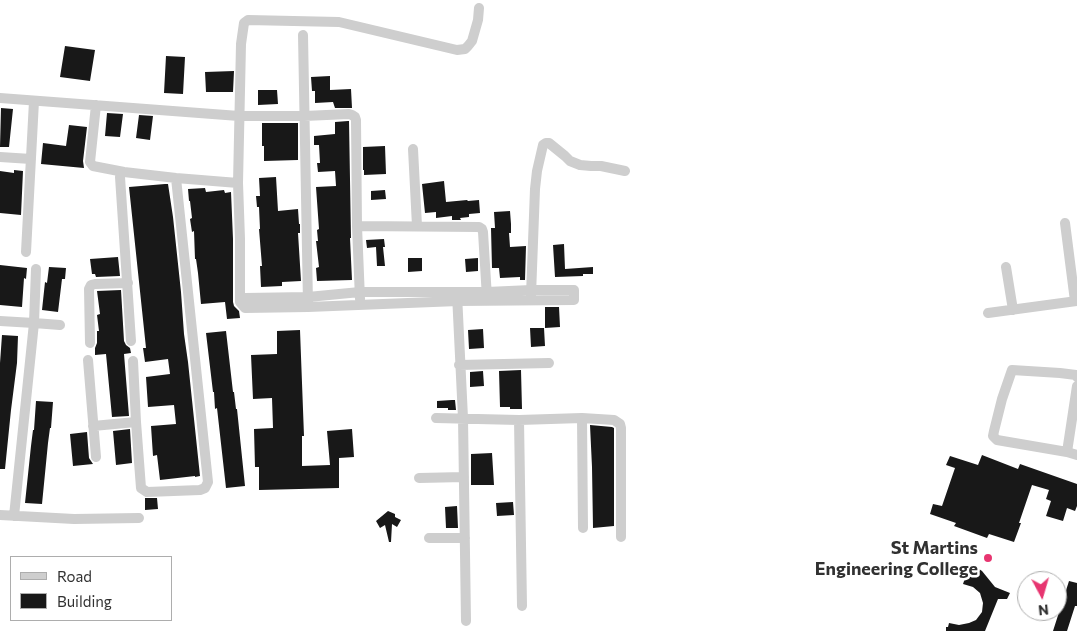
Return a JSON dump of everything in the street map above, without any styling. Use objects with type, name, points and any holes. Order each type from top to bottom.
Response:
[{"type":"street","points":[[457,296],[360,304],[308,302],[242,305],[238,183],[242,28],[248,20],[339,22],[457,50],[465,49],[472,41],[478,20],[478,8]]},
{"type":"street","points":[[303,35],[308,302]]},
{"type":"street","points":[[0,98],[239,116],[349,114],[355,117],[360,304]]},
{"type":"street","points":[[26,252],[34,101]]},
{"type":"street","points":[[96,105],[90,162],[93,166],[120,173],[238,183]]},
{"type":"street","points":[[531,301],[535,190],[543,145],[546,142],[549,143],[570,161],[580,165],[601,166],[625,171]]},
{"type":"street","points":[[413,148],[417,226]]},
{"type":"street","points":[[0,157],[31,158]]},
{"type":"street","points":[[120,173],[131,341]]},
{"type":"street","points":[[133,361],[141,488],[147,492],[200,490],[205,488],[208,482],[176,178]]},
{"type":"street","points":[[988,313],[1076,301],[1065,223]]},
{"type":"street","points":[[357,226],[476,227],[482,229],[487,297]]},
{"type":"street","points":[[1006,267],[1013,310]]},
{"type":"street","points":[[14,516],[34,323],[36,269]]},
{"type":"street","points":[[90,342],[89,289],[91,285],[128,283]]},
{"type":"street","points":[[308,302],[360,292],[487,297],[531,301],[573,301],[575,299],[574,290],[532,290],[487,297]]},
{"type":"street","points":[[457,296],[463,418],[466,620]]},
{"type":"street","points":[[0,321],[60,325]]},
{"type":"street","points":[[88,360],[96,457]]},
{"type":"street","points":[[460,365],[549,363]]},
{"type":"street","points":[[1077,377],[1076,375],[1060,373],[1012,370],[1005,389],[994,436],[997,440],[1072,453],[1077,386]]},
{"type":"street","points":[[436,418],[519,420],[609,418],[614,420],[620,424],[621,428],[621,537]]},
{"type":"street","points":[[582,418],[583,528]]},
{"type":"street","points":[[519,420],[522,606]]},
{"type":"street","points":[[93,426],[136,422]]},
{"type":"street","points":[[419,478],[464,477]]},
{"type":"street","points":[[0,515],[74,519],[139,518]]},
{"type":"street","points":[[429,538],[465,538]]},
{"type":"building","points":[[65,46],[95,50],[90,81],[60,77]]},
{"type":"building","points":[[166,56],[185,57],[183,94],[164,93]]},
{"type":"building","points":[[234,71],[233,92],[206,92],[205,72]]},
{"type":"building","points":[[330,76],[330,90],[351,89],[352,108],[335,108],[333,102],[315,103],[315,91],[312,91],[311,77]]},
{"type":"building","points":[[258,90],[277,90],[278,104],[258,105]]},
{"type":"building","points":[[1,108],[13,109],[9,147],[0,147]]},
{"type":"building","points":[[107,113],[123,114],[120,137],[105,136]]},
{"type":"building","points":[[139,115],[153,116],[150,140],[136,138]]},
{"type":"building","points":[[349,121],[352,280],[317,281],[316,268],[319,267],[316,241],[318,241],[317,230],[319,229],[316,187],[336,186],[335,171],[318,172],[317,163],[320,163],[319,145],[314,145],[314,136],[335,134],[335,122]]},
{"type":"building","points":[[262,123],[298,123],[298,160],[264,161]]},
{"type":"building","points":[[69,125],[87,127],[83,161],[84,168],[41,164],[43,143],[66,146]]},
{"type":"building","points":[[385,146],[386,174],[364,175],[363,147]]},
{"type":"building","points":[[14,170],[23,171],[21,215],[0,213],[0,171],[14,173]]},
{"type":"building","points":[[276,177],[278,211],[298,209],[301,281],[282,282],[282,286],[261,287],[260,266],[262,266],[259,207],[257,207],[256,196],[260,196],[259,178]]},
{"type":"building","points":[[444,181],[446,202],[479,200],[480,213],[469,214],[469,217],[460,218],[461,220],[452,220],[452,216],[436,218],[436,212],[425,213],[422,184]]},
{"type":"building","points":[[168,184],[200,476],[160,480],[157,455],[153,456],[151,426],[176,424],[174,405],[148,407],[146,377],[170,374],[168,359],[145,362],[143,348],[146,348],[129,187]]},
{"type":"building","points":[[205,188],[206,192],[224,190],[225,193],[231,192],[233,302],[239,311],[240,318],[227,319],[225,302],[201,304],[188,189]]},
{"type":"building","points":[[385,190],[386,199],[371,200],[371,191]]},
{"type":"building","points":[[510,211],[510,247],[526,246],[525,280],[520,280],[520,277],[500,278],[499,268],[492,268],[491,228],[495,228],[494,212]]},
{"type":"building","points":[[384,239],[385,266],[377,266],[376,247],[367,248],[366,240]]},
{"type":"building","points":[[564,244],[565,269],[593,267],[593,274],[555,277],[553,245]]},
{"type":"building","points":[[118,257],[120,276],[96,277],[95,274],[92,274],[90,259]]},
{"type":"building","points":[[408,258],[422,258],[422,271],[408,272]]},
{"type":"building","points":[[478,258],[478,271],[466,272],[465,259]]},
{"type":"building","points":[[0,265],[27,268],[26,279],[24,278],[22,307],[0,305]]},
{"type":"building","points":[[49,267],[66,268],[65,279],[62,279],[58,312],[42,310],[45,282],[47,283]]},
{"type":"building","points":[[121,290],[124,341],[130,348],[131,353],[124,354],[129,416],[112,417],[106,354],[95,355],[97,331],[99,331],[97,315],[100,314],[97,291]]},
{"type":"building","points":[[545,307],[559,307],[560,327],[545,328]]},
{"type":"building","points":[[530,328],[544,328],[545,346],[531,347]]},
{"type":"building","points":[[483,329],[484,348],[469,349],[468,330]]},
{"type":"building","points":[[300,330],[304,436],[302,436],[302,466],[330,465],[327,431],[352,429],[354,457],[339,458],[339,488],[259,490],[259,467],[255,467],[254,429],[273,428],[272,398],[253,399],[251,355],[277,354],[277,331]]},
{"type":"building","points":[[226,331],[245,486],[226,488],[206,333]]},
{"type":"building","points":[[2,335],[18,336],[17,363],[5,469],[0,469],[0,363]]},
{"type":"building","points":[[521,370],[522,409],[500,407],[499,371]]},
{"type":"building","points":[[483,371],[484,386],[470,387],[470,372]]},
{"type":"building","points":[[455,400],[456,410],[437,408],[437,401]]},
{"type":"building","points":[[36,401],[53,402],[42,504],[25,503]]},
{"type":"building","points":[[590,425],[614,428],[614,526],[593,528]]},
{"type":"building","points":[[130,429],[132,463],[116,465],[113,431]]},
{"type":"building","points":[[87,432],[89,458],[93,464],[73,466],[70,434]]},
{"type":"building","points":[[492,453],[494,485],[471,485],[471,454]]},
{"type":"building","points":[[982,455],[1018,469],[1020,464],[1077,484],[1077,506],[1075,511],[1067,508],[1063,521],[1046,516],[1051,501],[1046,499],[1049,490],[1032,485],[1014,542],[989,534],[987,538],[954,526],[956,523],[930,514],[933,504],[942,506],[955,468],[946,465],[950,456],[978,465]]},
{"type":"building","points":[[145,498],[157,498],[158,509],[145,510]]},
{"type":"building","points":[[513,502],[514,515],[497,516],[496,503]]},
{"type":"building","points":[[457,506],[458,528],[446,528],[445,507]]},
{"type":"building","points":[[388,511],[395,514],[395,517],[401,520],[397,527],[392,524],[391,542],[389,542],[385,525],[380,528],[376,521]]},
{"type":"building","points":[[969,566],[976,567],[982,571],[995,587],[1010,593],[1007,599],[998,599],[985,631],[946,631],[949,623],[959,625],[969,623],[976,620],[982,612],[983,603],[980,593],[973,587],[963,584]]},
{"type":"building","points":[[1069,581],[1077,583],[1077,606],[1075,606],[1067,631],[1053,631],[1056,621],[1067,621],[1067,587]]},
{"type":"place","name":"St Martins Engineering College","points":[[988,558]]}]
